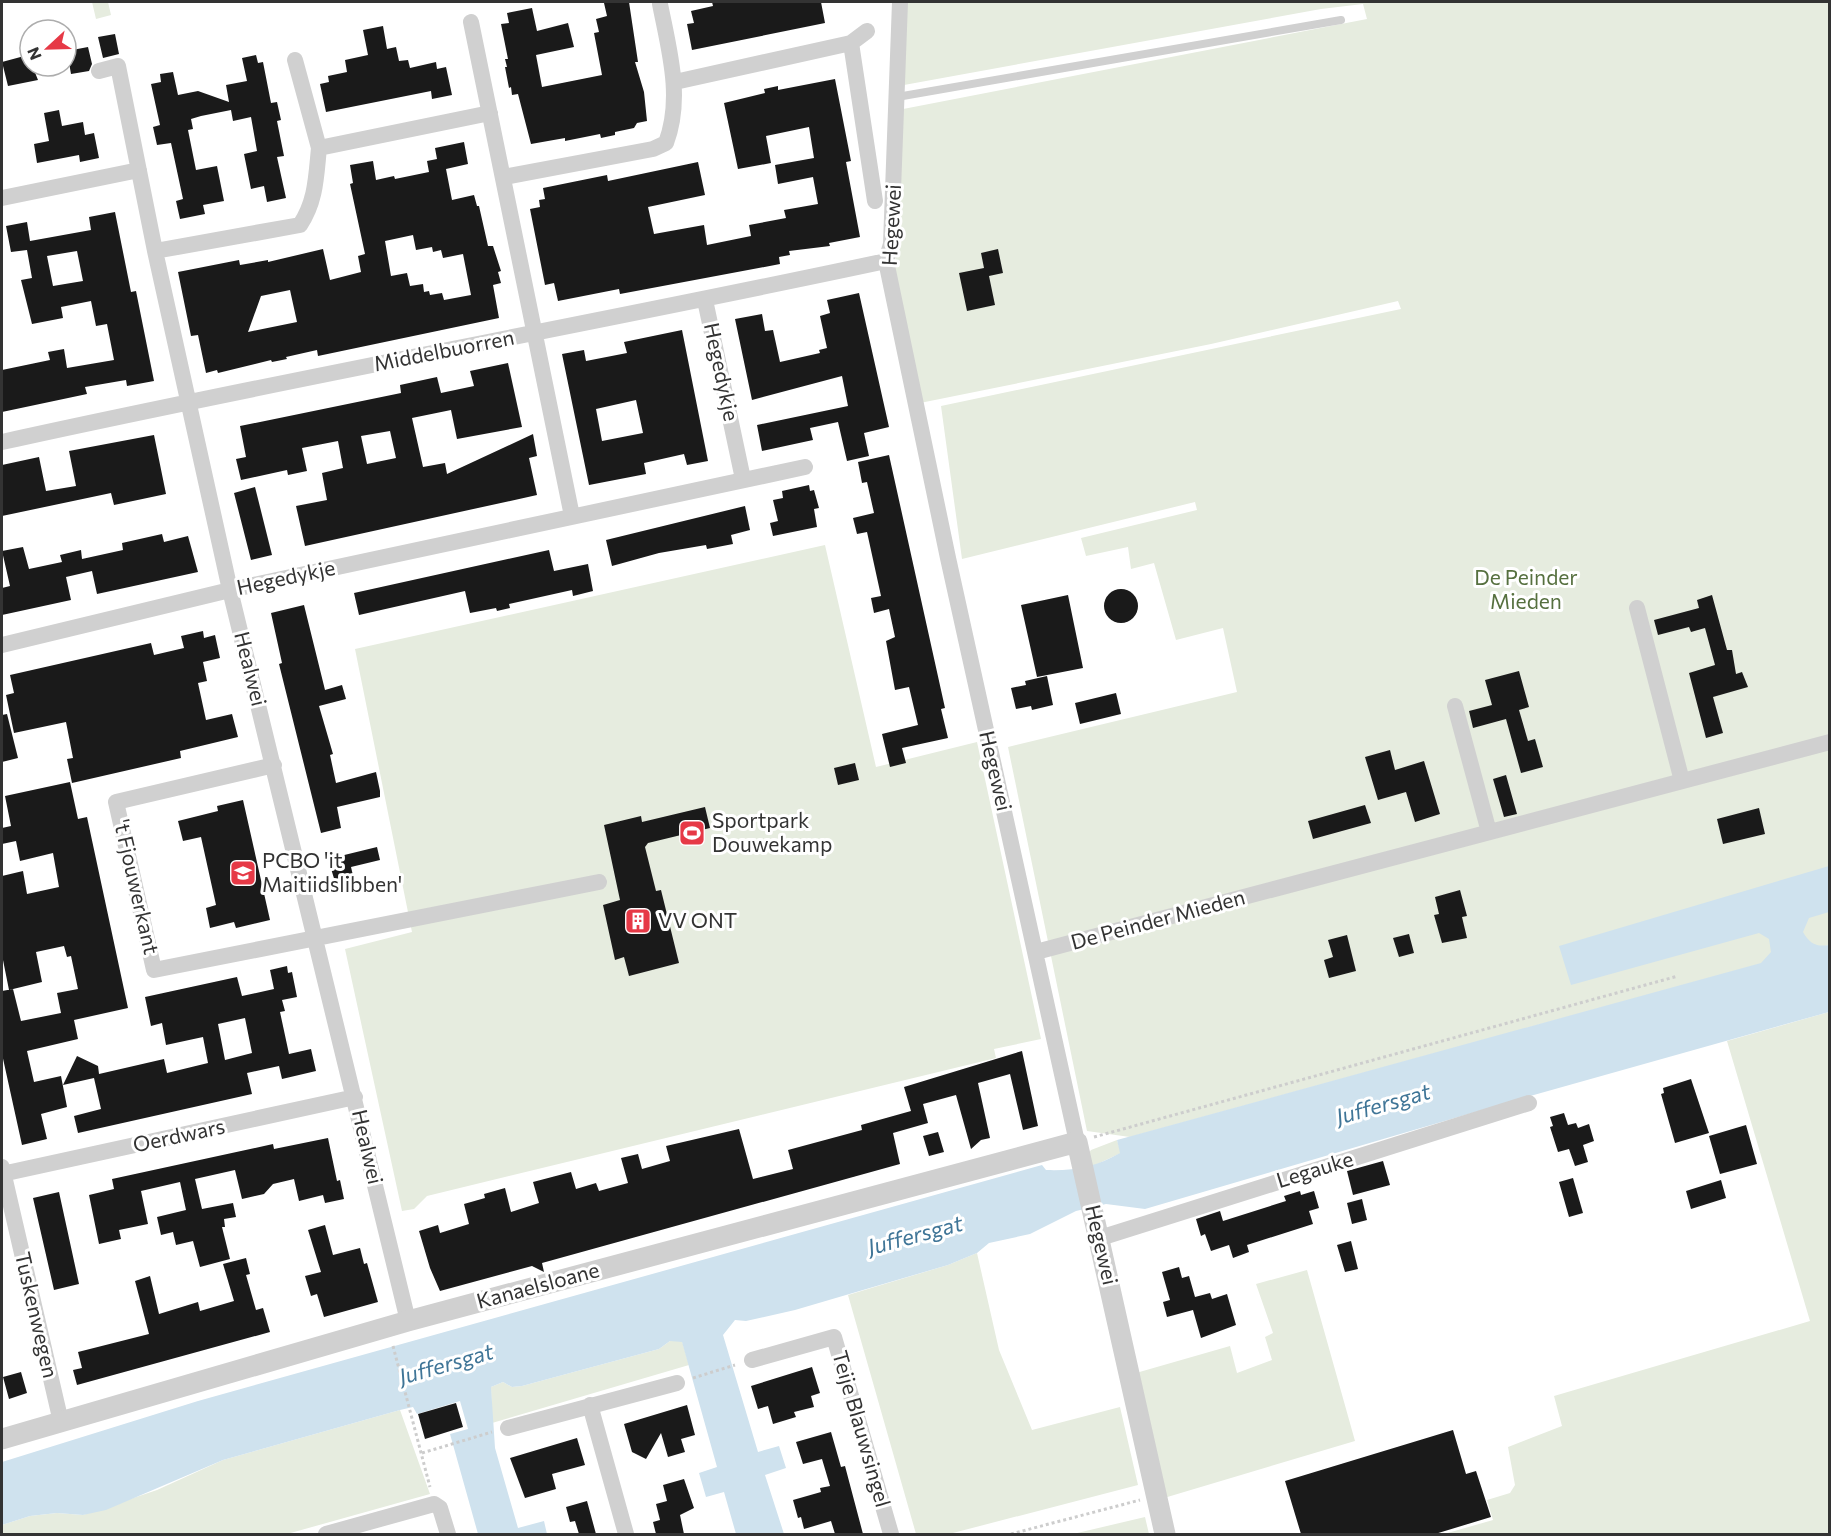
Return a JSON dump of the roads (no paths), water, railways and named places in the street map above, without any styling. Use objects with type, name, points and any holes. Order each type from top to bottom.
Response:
[{"type":"street","name":"Hegewei","points":[[900,2],[891,244],[886,261],[948,558],[1165,1534]]},
{"type":"street","points":[[504,177],[653,150],[666,143],[670,132],[675,82],[660,4]]},
{"type":"street","points":[[471,22],[572,516]]},
{"type":"street","points":[[675,82],[851,44],[867,31]]},
{"type":"street","points":[[851,44],[875,201]]},
{"type":"street","points":[[155,251],[300,225],[310,210],[315,195],[319,148],[295,60]]},
{"type":"street","name":"Healwei","points":[[99,71],[118,66],[155,251],[231,590],[408,1321]]},
{"type":"street","points":[[319,148],[490,112]]},
{"type":"street","points":[[2,198],[139,170]]},
{"type":"street","name":"Middelbuorren","points":[[2,442],[188,400],[705,300],[886,261]]},
{"type":"street","name":"Hegedykje","points":[[705,300],[743,479]]},
{"type":"street","name":"Hegedykje","points":[[2,645],[231,590],[806,467]]},
{"type":"street","points":[[1637,608],[1682,781]]},
{"type":"street","points":[[1455,706],[1489,832]]},
{"type":"street","name":"De Peinder Mieden","points":[[1036,952],[1830,742]]},
{"type":"street","name":"'t Fjouwerkant","points":[[274,765],[116,802],[154,970],[316,938]]},
{"type":"street","points":[[316,938],[599,882]]},
{"type":"street","name":"Oerdwars","points":[[2,1172],[355,1097]]},
{"type":"street","name":"Legauke","points":[[1097,1228],[1529,1103]]},
{"type":"street","name":"Kanaelsloane","points":[[2,1439],[408,1321],[1079,1147]]},
{"type":"street","name":"Tuskenwegen","points":[[2,1172],[61,1422]]},
{"type":"street","name":"Teije Blauwsingel","points":[[752,1360],[834,1337],[891,1534]]},
{"type":"street","points":[[508,1428],[677,1383]]},
{"type":"street","points":[[590,1405],[626,1534]]},
{"type":"street","points":[[326,1534],[434,1504],[441,1508],[448,1534]]},
{"type":"lane","points":[[897,97],[1341,20]]},
{"type":"water","name":"Juffersgat","points":[[1829,866],[1829,912],[1809,918],[1803,932],[1814,944],[1829,945],[1829,1012],[1523,1098],[1145,1209],[1106,1204],[1076,1211],[1030,1234],[989,1243],[977,1253],[948,1265],[795,1310],[746,1321],[735,1320],[723,1335],[758,1452],[779,1446],[786,1468],[765,1475],[784,1534],[736,1534],[724,1492],[706,1497],[699,1473],[717,1467],[682,1342],[670,1341],[659,1349],[522,1386],[512,1387],[503,1382],[491,1387],[495,1448],[518,1528],[544,1521],[547,1534],[478,1534],[450,1434],[468,1429],[460,1401],[417,1414],[413,1407],[400,1410],[223,1460],[106,1510],[83,1515],[57,1513],[30,1516],[2,1525],[2,1462],[198,1401],[1042,1165],[1046,1170],[1056,1170],[1093,1165],[1120,1153],[1117,1140],[1761,963],[1771,952],[1769,939],[1759,933],[1571,985],[1559,946]]},
{"type":"place","name":"Sportpark Douwekamp","points":[[692,833]]},
{"type":"place","name":"PCBO 'it Maitiidslibben'","points":[[243,873]]},
{"type":"place","name":"VV ONT","points":[[638,921]]}]
